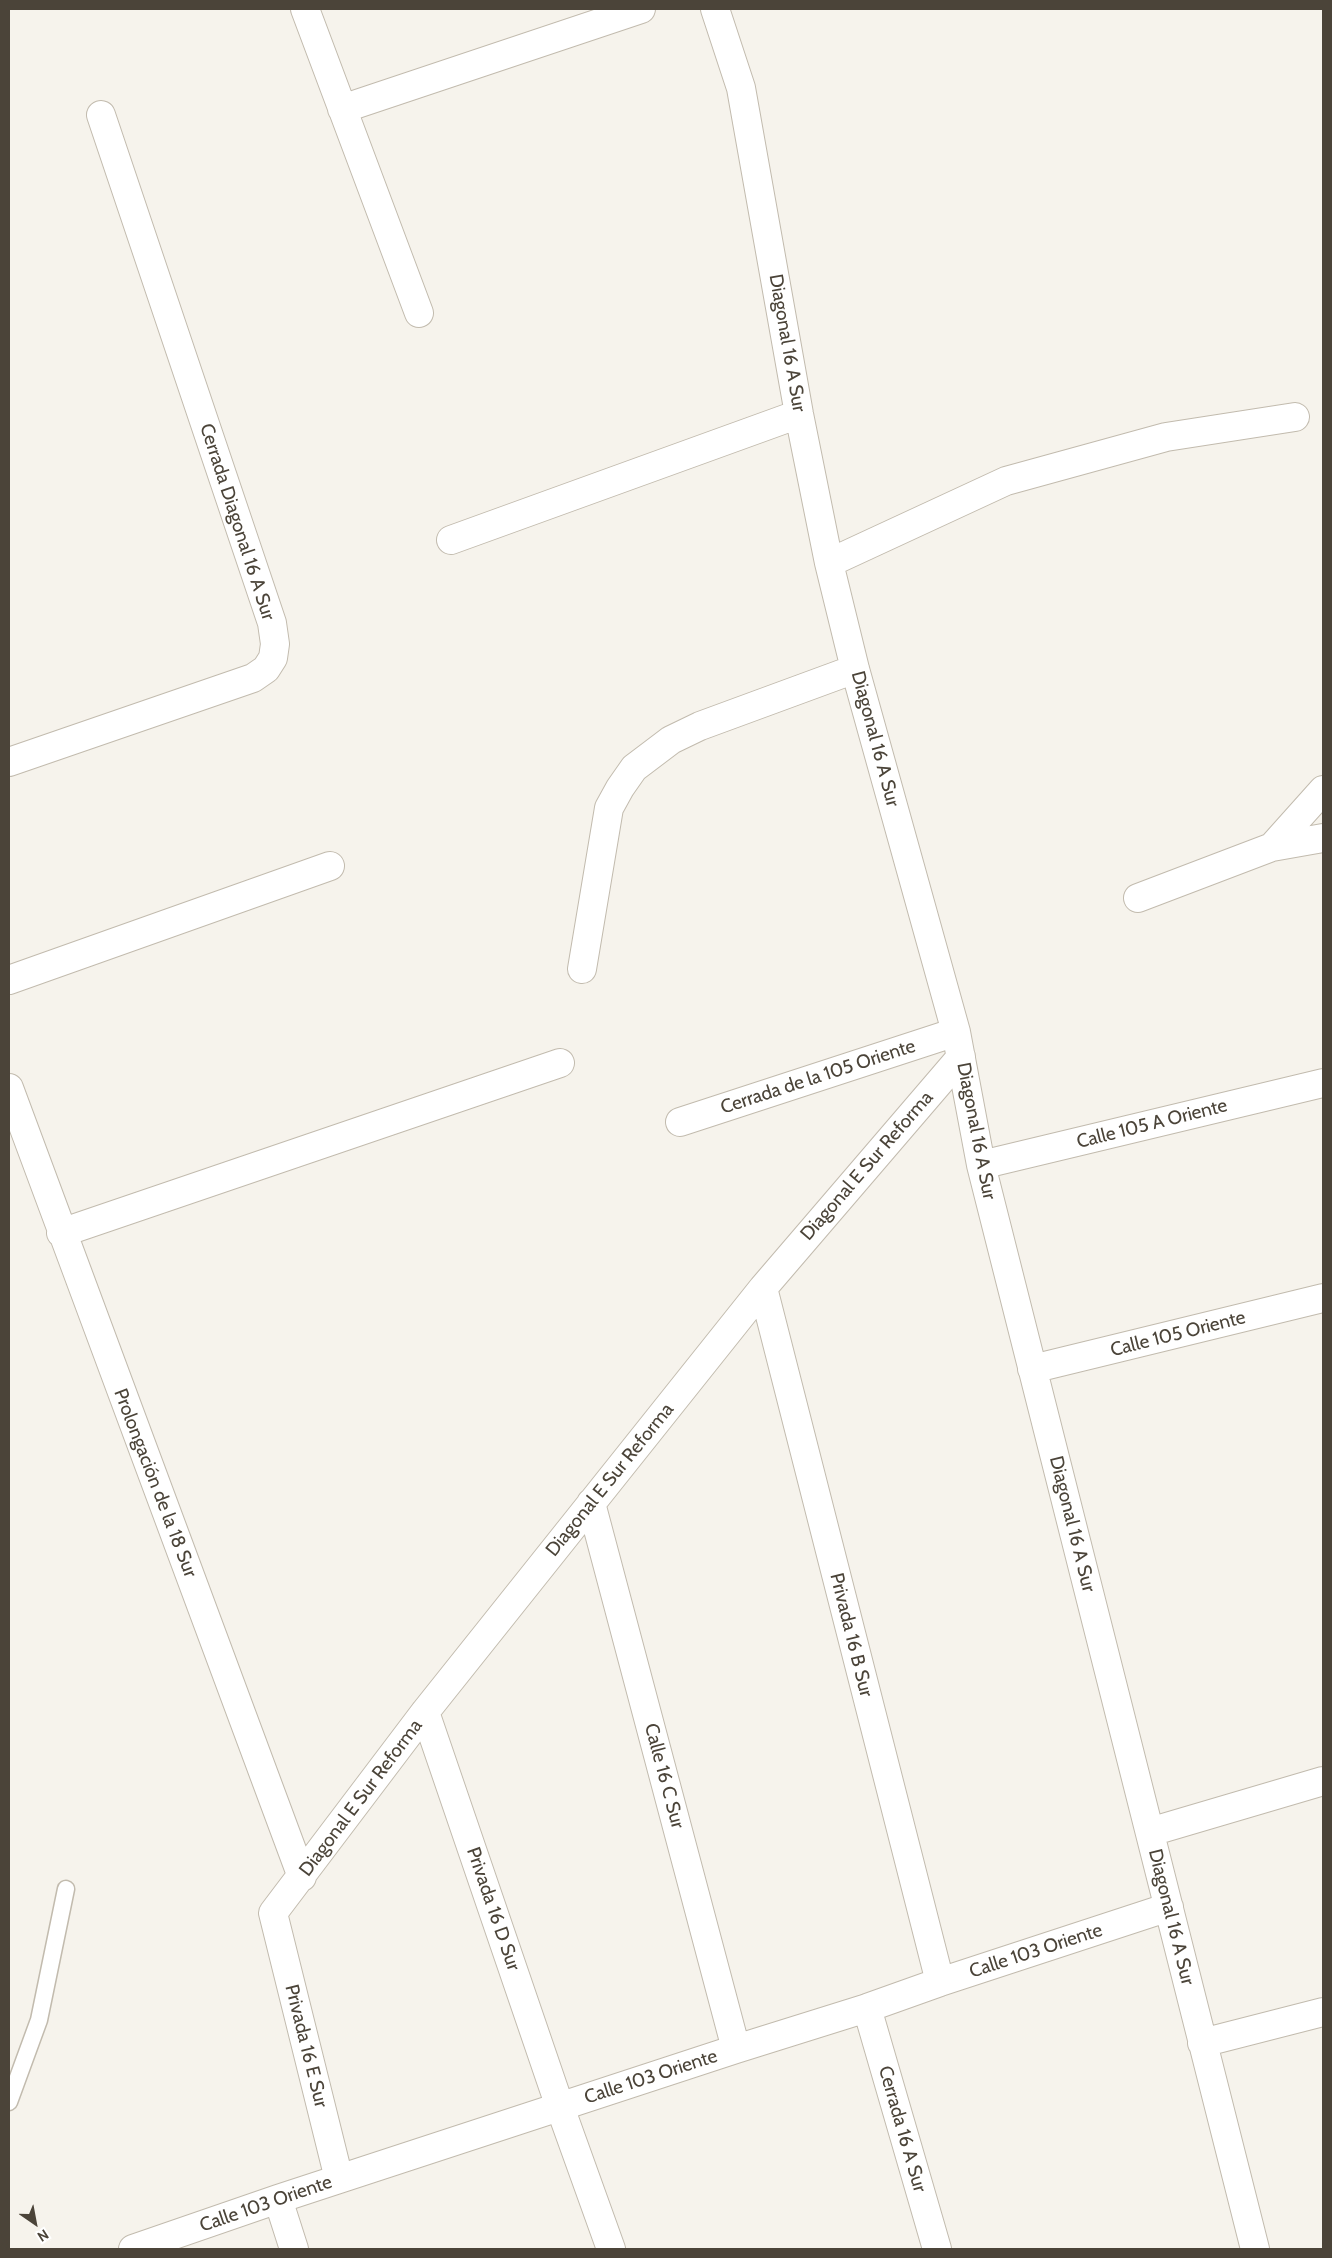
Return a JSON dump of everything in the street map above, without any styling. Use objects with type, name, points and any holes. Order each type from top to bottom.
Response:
[{"type":"street","points":[[305,9],[419,313]]},
{"type":"street","points":[[342,109],[641,9]]},
{"type":"street","name":"Diagonal 16 A Sur","points":[[714,9],[741,88],[799,414],[829,563],[855,669],[959,1044],[981,1165],[1255,2249]]},
{"type":"street","name":"Cerrada Diagonal 16 A Sur","points":[[9,762],[253,678],[266,670],[273,658],[276,644],[269,614],[101,115]]},
{"type":"street","points":[[452,540],[799,414]]},
{"type":"street","points":[[829,563],[1006,481],[1166,437],[1294,416]]},
{"type":"street","points":[[582,968],[609,808],[634,768],[671,740],[700,726],[855,669]]},
{"type":"street","points":[[1272,847],[1323,790]]},
{"type":"street","points":[[1138,898],[1272,847],[1323,838]]},
{"type":"street","points":[[9,980],[330,866]]},
{"type":"street","name":"Cerrada de la 105 Oriente","points":[[680,1122],[959,1044]]},
{"type":"street","name":"Diagonal E Sur Reforma","points":[[273,1913],[425,1712],[959,1044]]},
{"type":"street","points":[[61,1233],[560,1063]]},
{"type":"street","name":"Calle 105 A Oriente","points":[[981,1165],[1323,1083]]},
{"type":"street","name":"Prolongación de la 18 Sur","points":[[9,1088],[61,1233],[302,1877]]},
{"type":"street","name":"Privada 16 B Sur","points":[[763,1288],[940,1982]]},
{"type":"street","name":"Calle 105 Oriente","points":[[1032,1369],[1323,1298]]},
{"type":"street","name":"Calle 16 C Sur","points":[[591,1503],[736,2049]]},
{"type":"street","name":"Privada 16 D Sur","points":[[425,1712],[560,2107]]},
{"type":"street","points":[[1150,1832],[1323,1781]]},
{"type":"street","name":"Calle 103 Oriente","points":[[133,2249],[278,2199],[1169,1908]]},
{"type":"street","name":"Privada 16 E Sur","points":[[273,1913],[339,2179]]},
{"type":"street","name":"Cerrada 16 A Sur","points":[[867,2008],[936,2249]]},
{"type":"street","points":[[1202,2043],[1323,2012]]},
{"type":"street","points":[[560,2107],[611,2249]]},
{"type":"street","points":[[278,2199],[294,2249]]},
{"type":"lane","points":[[9,2102],[39,2020],[66,1889]]}]
